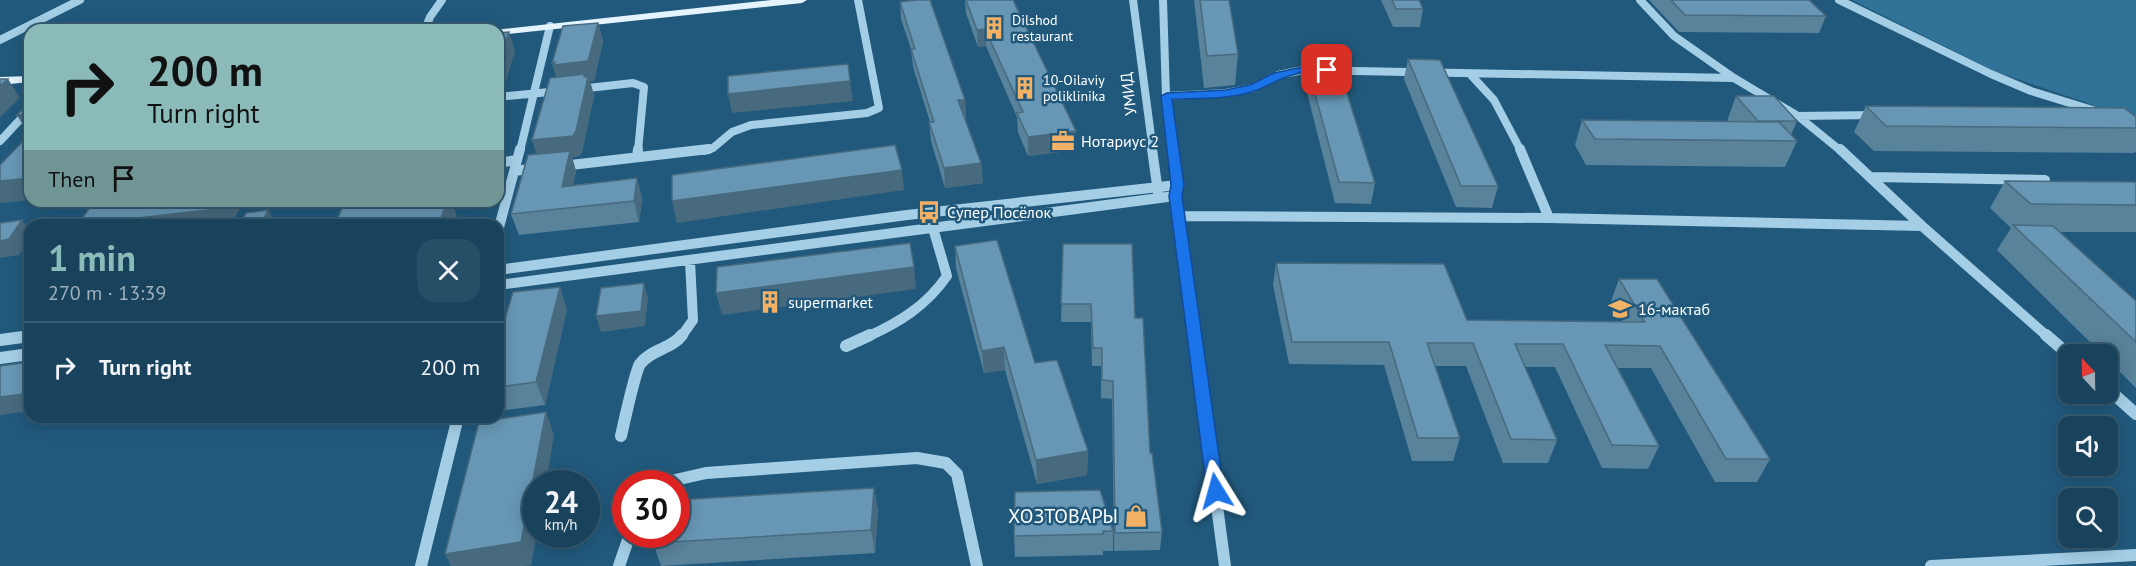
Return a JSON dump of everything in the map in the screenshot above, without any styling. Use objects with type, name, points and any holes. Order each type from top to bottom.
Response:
[{"type":"main road","points":[[504,31],[802,0]]},
{"type":"main road","points":[[0,81],[24,79]]},
{"type":"street","points":[[32,24],[80,0]]},
{"type":"street","points":[[427,24],[442,0]]},
{"type":"street","points":[[514,171],[700,152],[713,148],[732,132],[751,125],[867,113],[879,108],[858,0]]},
{"type":"street","name":"УМИД","points":[[1133,0],[1155,186],[1160,197]]},
{"type":"street","points":[[1163,0],[1167,96],[1178,185],[1175,196],[1225,566]]},
{"type":"street","points":[[1640,0],[1674,36],[1734,78],[1798,116],[1871,177],[1922,226],[2058,345]]},
{"type":"street","points":[[1839,0],[1991,74],[2031,91],[2110,116]]},
{"type":"street","points":[[501,219],[535,93],[550,26]]},
{"type":"street","points":[[0,40],[24,28]]},
{"type":"street","points":[[1167,96],[1226,93],[1253,88],[1278,75],[1303,70],[1734,78]]},
{"type":"street","points":[[1470,74],[1488,90],[1517,144],[1549,218]]},
{"type":"street","points":[[504,96],[633,83],[644,87],[637,158]]},
{"type":"street","points":[[0,141],[24,115]]},
{"type":"street","points":[[1798,116],[1889,115]]},
{"type":"street","points":[[504,162],[517,160]]},
{"type":"street","points":[[1871,177],[2045,180]]},
{"type":"street","points":[[504,269],[907,215],[1178,185]]},
{"type":"street","points":[[504,284],[1175,196]]},
{"type":"street","points":[[1160,197],[1178,213],[1922,226]]},
{"type":"street","points":[[846,346],[916,313],[938,292],[947,276],[933,228]]},
{"type":"street","points":[[621,436],[640,364],[659,349],[677,342],[693,320],[690,261]]},
{"type":"street","points":[[0,340],[24,337]]},
{"type":"street","points":[[0,358],[24,355]]},
{"type":"street","points":[[2118,398],[2136,414]]},
{"type":"street","points":[[421,566],[457,423]]},
{"type":"street","points":[[690,477],[706,473],[917,458],[946,463],[957,474],[978,566]]},
{"type":"street","points":[[619,566],[625,548]]},
{"type":"street","points":[[1931,566],[2136,555]]},
{"type":"shaded area","points":[[1852,0],[2136,0],[2136,116],[2122,115],[1994,71]]},
{"type":"building","points":[[930,0],[965,100],[958,100],[981,163],[944,168],[929,122],[934,122],[911,49],[915,49],[900,2]]},
{"type":"building","points":[[966,0],[1013,0],[1076,131],[1028,137],[1017,113],[1023,112],[985,29],[977,30]]},
{"type":"building","points":[[1200,0],[1229,0],[1238,54],[1207,56]]},
{"type":"building","points":[[1392,0],[1419,0],[1423,9],[1396,9]]},
{"type":"building","points":[[1671,0],[1809,0],[1826,16],[1685,15]]},
{"type":"building","points":[[598,23],[588,61],[554,65],[555,62],[552,63],[563,26]]},
{"type":"building","points":[[504,32],[509,32],[504,48]]},
{"type":"building","points":[[1305,57],[1336,58],[1375,183],[1339,182]]},
{"type":"building","points":[[1408,59],[1440,60],[1498,186],[1461,186]]},
{"type":"building","points":[[848,64],[850,81],[728,94],[728,76]]},
{"type":"building","points":[[585,74],[584,77],[588,77],[573,136],[532,140],[550,78]]},
{"type":"building","points":[[0,79],[8,79],[0,86]]},
{"type":"building","points":[[1736,96],[1774,96],[1797,121],[1758,121]]},
{"type":"building","points":[[1866,106],[2124,108],[2136,117],[2136,128],[1886,126]]},
{"type":"building","points":[[24,108],[24,114],[17,115]]},
{"type":"building","points":[[1582,120],[1779,122],[1797,141],[1595,139]]},
{"type":"building","points":[[24,140],[24,179],[0,181],[0,165]]},
{"type":"building","points":[[895,145],[902,170],[672,201],[672,175]]},
{"type":"building","points":[[570,151],[562,187],[637,178],[634,201],[511,214],[528,155]]},
{"type":"building","points":[[2005,181],[2136,182],[2136,205],[2031,204]]},
{"type":"building","points":[[90,207],[217,207],[216,209],[129,219],[82,219]]},
{"type":"building","points":[[445,207],[441,219],[337,219],[342,208]]},
{"type":"building","points":[[268,210],[264,219],[243,219],[246,213]]},
{"type":"building","points":[[22,220],[9,239],[0,241],[0,223]]},
{"type":"building","points":[[2013,225],[2053,226],[2136,301],[2136,342]]},
{"type":"building","points":[[997,240],[1035,363],[1057,360],[1088,451],[1036,460],[1004,347],[982,351],[955,246]]},
{"type":"building","points":[[910,243],[914,267],[716,293],[717,267]]},
{"type":"building","points":[[1063,244],[1132,244],[1135,318],[1143,318],[1150,453],[1152,453],[1162,532],[1115,533],[1113,381],[1102,380],[1102,348],[1093,348],[1091,304],[1061,304]]},
{"type":"building","points":[[1276,263],[1444,264],[1467,320],[1645,322],[1619,279],[1657,279],[1770,459],[1726,459],[1660,346],[1605,345],[1659,446],[1612,445],[1563,344],[1515,344],[1557,440],[1511,439],[1473,343],[1427,343],[1460,438],[1418,438],[1389,342],[1292,342]]},
{"type":"building","points":[[644,283],[641,311],[596,316],[601,288]]},
{"type":"building","points":[[560,287],[536,382],[504,386],[504,322],[513,292]]},
{"type":"building","points":[[24,363],[24,394],[0,397],[0,366]]},
{"type":"building","points":[[546,412],[535,470],[522,470],[521,542],[445,554],[479,423],[504,423],[504,418]]},
{"type":"building","points":[[874,488],[871,530],[690,541],[690,499]]},
{"type":"building","points":[[1100,490],[1113,531],[1103,531],[1103,534],[1014,536],[1015,492]]},
{"type":"place","name":"Dilshod restaurant","points":[[994,28]]},
{"type":"place","name":"10-Oilaviy poliklinika","points":[[1025,88]]},
{"type":"place","name":"Нотариус 2","points":[[1063,141]]},
{"type":"place","name":"Супер Посёлок","points":[[929,212]]},
{"type":"place","name":"supermarket","points":[[770,302]]},
{"type":"place","name":"16-мактаб","points":[[1620,309]]},
{"type":"place","name":"ХОЗТОВАРЫ","points":[[1136,516]]},
{"type":"route","points":[[1216,491],[1175,196],[1178,185],[1167,96],[1226,93],[1253,88],[1278,75],[1303,70],[1327,70]]}]
